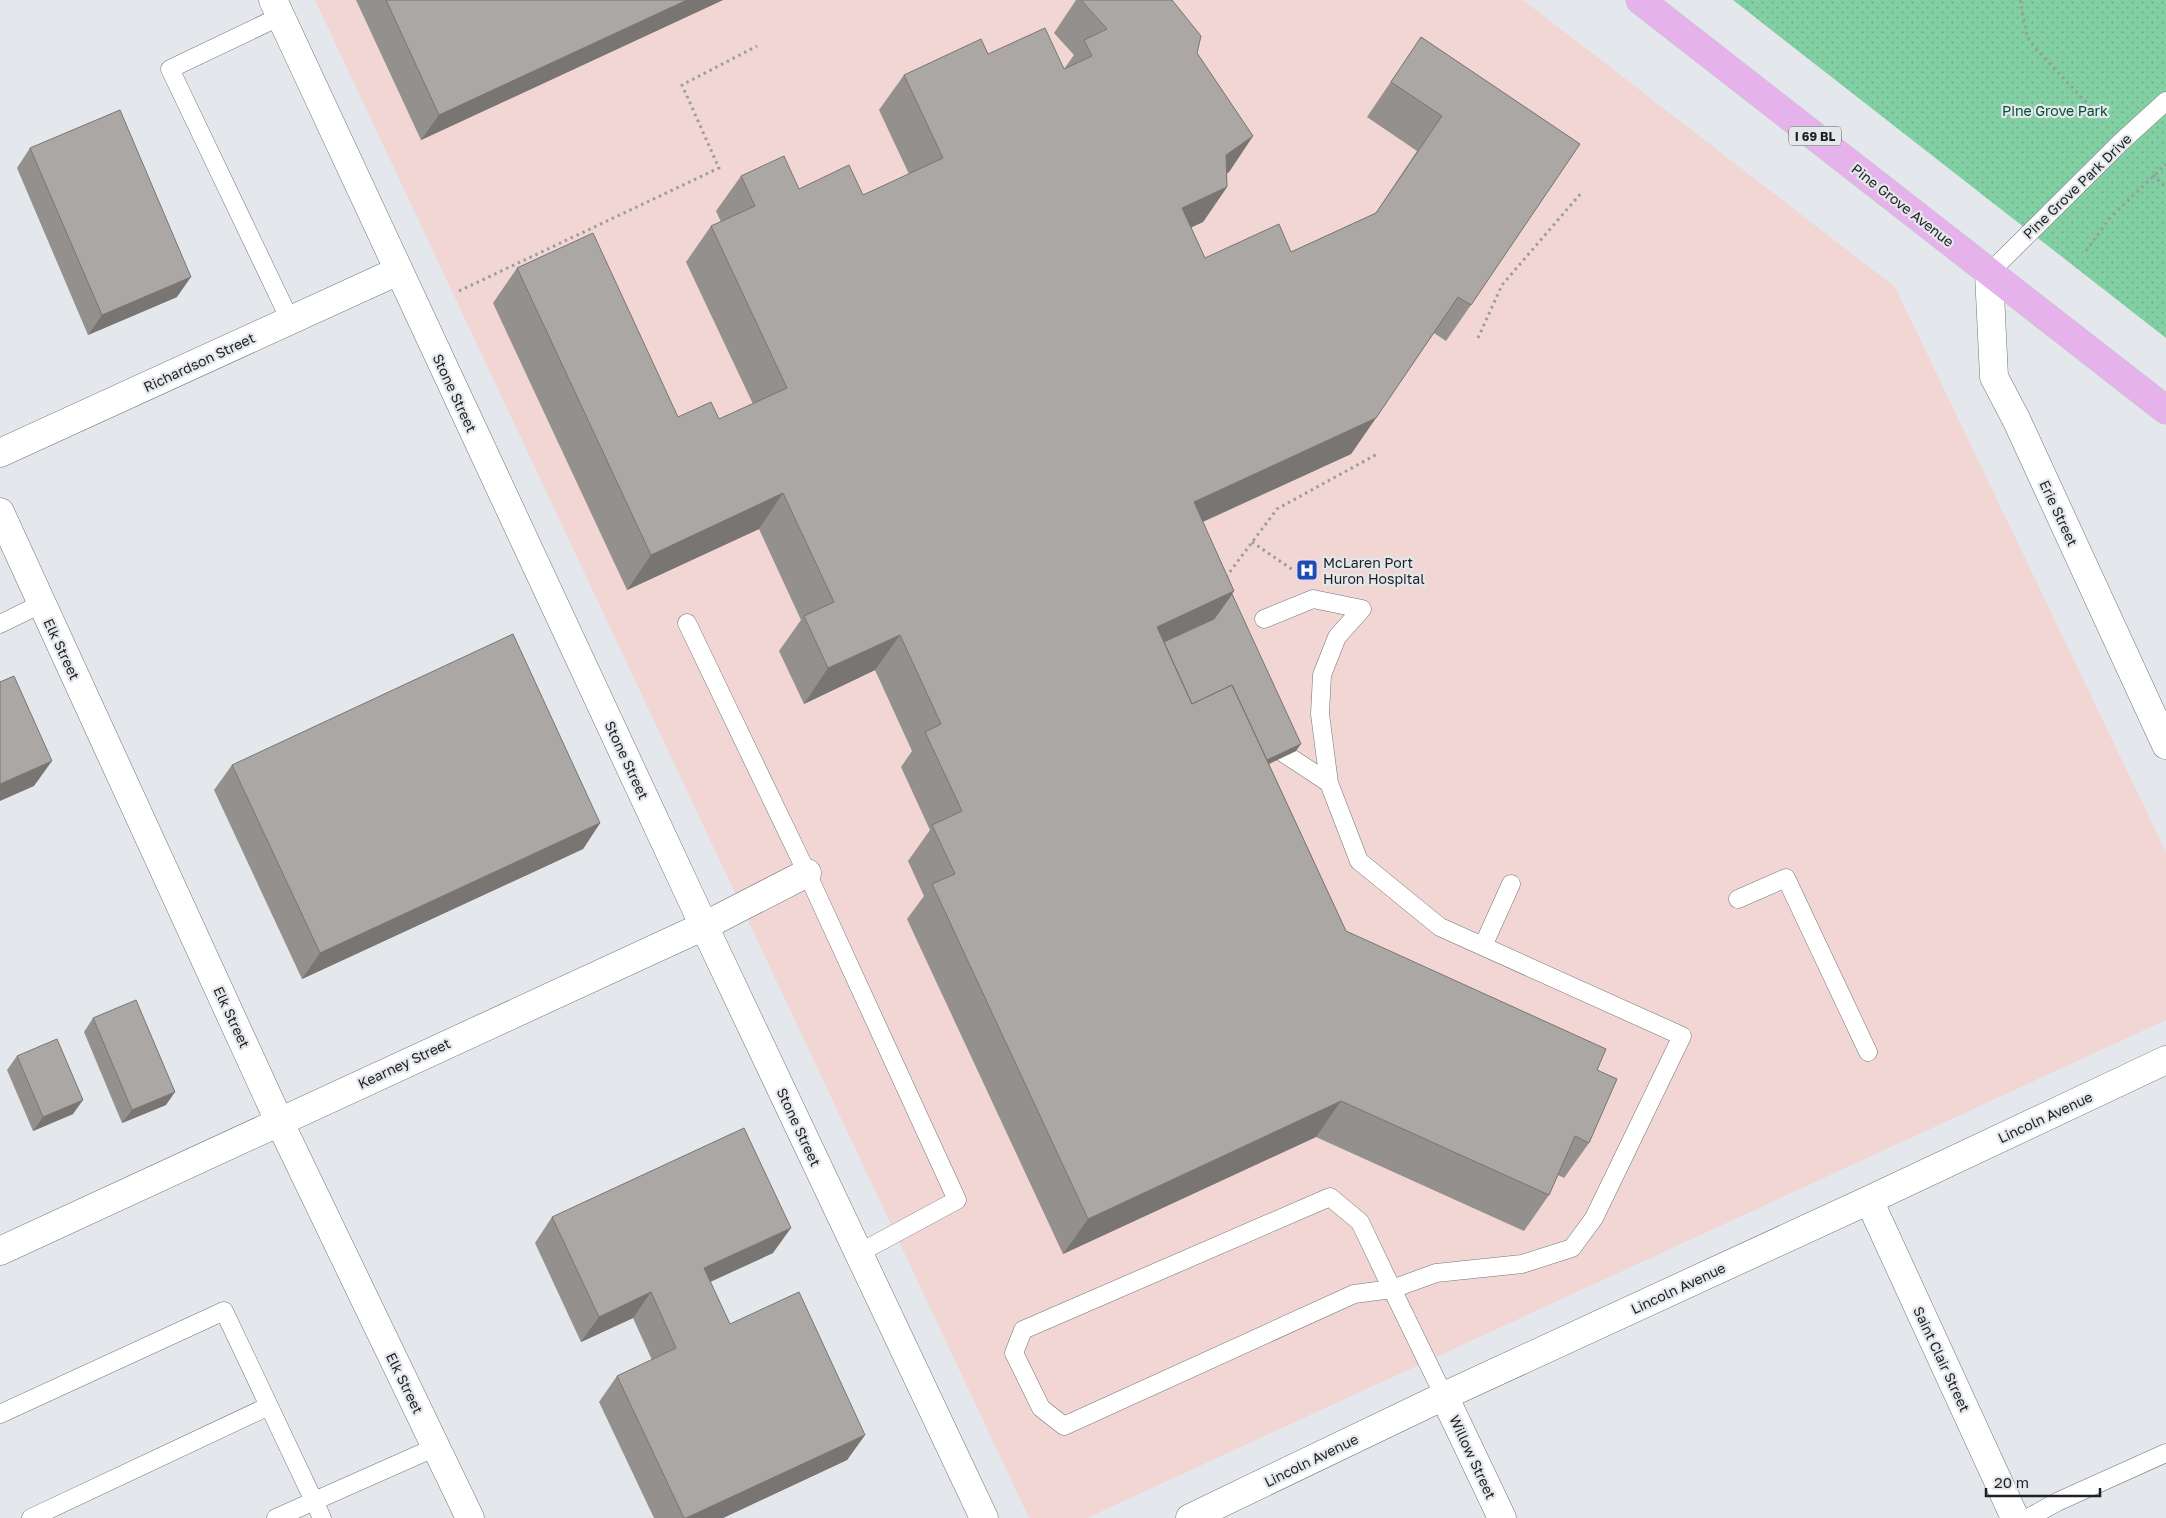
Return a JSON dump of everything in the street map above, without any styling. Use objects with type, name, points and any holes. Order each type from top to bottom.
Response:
[{"type":"main road","name":"Pine Grove Avenue","points":[[1640,0],[2166,410]]},
{"type":"street","name":"Stone Street","points":[[277,8],[704,926],[984,1518]]},
{"type":"street","name":"Richardson Street","points":[[0,453],[398,271]]},
{"type":"street","name":"Erie Street","points":[[1989,272],[1994,377],[2016,419],[2166,745]]},
{"type":"street","name":"Elk Street","points":[[0,512],[279,1121],[470,1518]]},
{"type":"street","name":"Kearney Street","points":[[0,1251],[704,926],[807,873]]},
{"type":"street","name":"Lincoln Avenue","points":[[1190,1518],[1444,1396],[1869,1200],[2166,1060]]},
{"type":"street","name":"Saint Clair Street","points":[[1869,1200],[2015,1518]]},
{"type":"street","name":"Willow Street","points":[[1444,1396],[1502,1518]]},
{"type":"lane","points":[[277,8],[170,69],[290,320]]},
{"type":"lane","name":"Pine Grove Park Drive","points":[[1989,272],[2166,101]]},
{"type":"lane","points":[[1264,619],[1313,599],[1362,609],[1337,637],[1322,675],[1320,714],[1329,783],[1359,861],[1440,927],[1682,1036],[1594,1218],[1572,1248],[1522,1264],[1436,1273],[1392,1289],[1354,1294],[1064,1426],[1041,1408],[1014,1353],[1023,1330],[1330,1198],[1360,1222],[1392,1289],[1444,1396]]},
{"type":"lane","points":[[0,624],[41,604]]},
{"type":"lane","points":[[687,623],[807,873],[957,1200],[859,1253]]},
{"type":"lane","points":[[1276,748],[1329,783]]},
{"type":"lane","points":[[1738,899],[1786,878],[1868,1052]]},
{"type":"lane","points":[[1483,946],[1511,884]]},
{"type":"lane","points":[[0,1414],[224,1311],[322,1518]]},
{"type":"lane","points":[[31,1518],[269,1406]]},
{"type":"lane","points":[[276,1518],[313,1500],[436,1448]]},
{"type":"lane","points":[[2028,1518],[2057,1502],[2166,1453]]},
{"type":"path","points":[[2020,0],[2027,36],[2034,47],[2102,119]]},
{"type":"path","points":[[459,291],[719,168],[682,85],[757,46]]},
{"type":"path","points":[[2086,250],[2110,218],[2166,164]]},
{"type":"path","points":[[2153,175],[2166,188]]},
{"type":"path","points":[[1478,338],[1502,285],[1582,192]]},
{"type":"path","points":[[1224,579],[1277,509],[1379,453]]},
{"type":"path","points":[[1252,542],[1293,570]]},
{"type":"shaded area","name":"McLaren Port Huron Hospital","points":[[315,0],[1523,0],[1895,287],[2166,852],[2166,1020],[1087,1518],[1029,1518]]},
{"type":"green space","name":"Pine Grove Park","points":[[1733,0],[2166,0],[2166,338]]},
{"type":"building","points":[[386,0],[687,0],[439,115]]},
{"type":"building","points":[[1081,0],[1172,0],[1201,36],[1197,53],[1253,136],[1226,155],[1227,187],[1182,208],[1205,258],[1279,224],[1291,252],[1376,213],[1442,116],[1391,82],[1421,37],[1580,144],[1471,305],[1458,297],[1376,418],[1194,502],[1234,591],[1157,627],[1192,704],[1232,685],[1346,931],[1606,1049],[1597,1070],[1617,1079],[1589,1143],[1575,1136],[1549,1195],[1341,1101],[1088,1219],[932,884],[955,874],[932,825],[962,811],[925,732],[941,724],[900,635],[828,668],[804,616],[834,602],[783,493],[651,555],[517,268],[593,233],[678,417],[711,402],[719,419],[787,388],[711,226],[755,206],[741,176],[784,156],[799,189],[849,165],[863,195],[943,158],[904,75],[981,39],[988,54],[1045,28],[1064,69],[1092,56],[1084,40],[1107,29]]},
{"type":"building","points":[[120,110],[191,277],[102,315],[30,148]]},
{"type":"building","points":[[1232,594],[1301,744],[1267,760],[1232,685],[1192,704],[1164,642],[1214,619]]},
{"type":"building","points":[[513,634],[600,823],[320,953],[232,765]]},
{"type":"building","points":[[14,676],[52,761],[0,784],[0,682]]},
{"type":"building","points":[[136,1000],[175,1092],[132,1110],[93,1018]]},
{"type":"building","points":[[57,1039],[83,1100],[43,1117],[17,1056]]},
{"type":"building","points":[[744,1128],[791,1228],[704,1268],[730,1324],[799,1292],[865,1435],[684,1518],[617,1376],[676,1348],[651,1292],[599,1317],[552,1217]]},
{"type":"place","name":"McLaren Port Huron Hospital","points":[[1307,570]]}]
